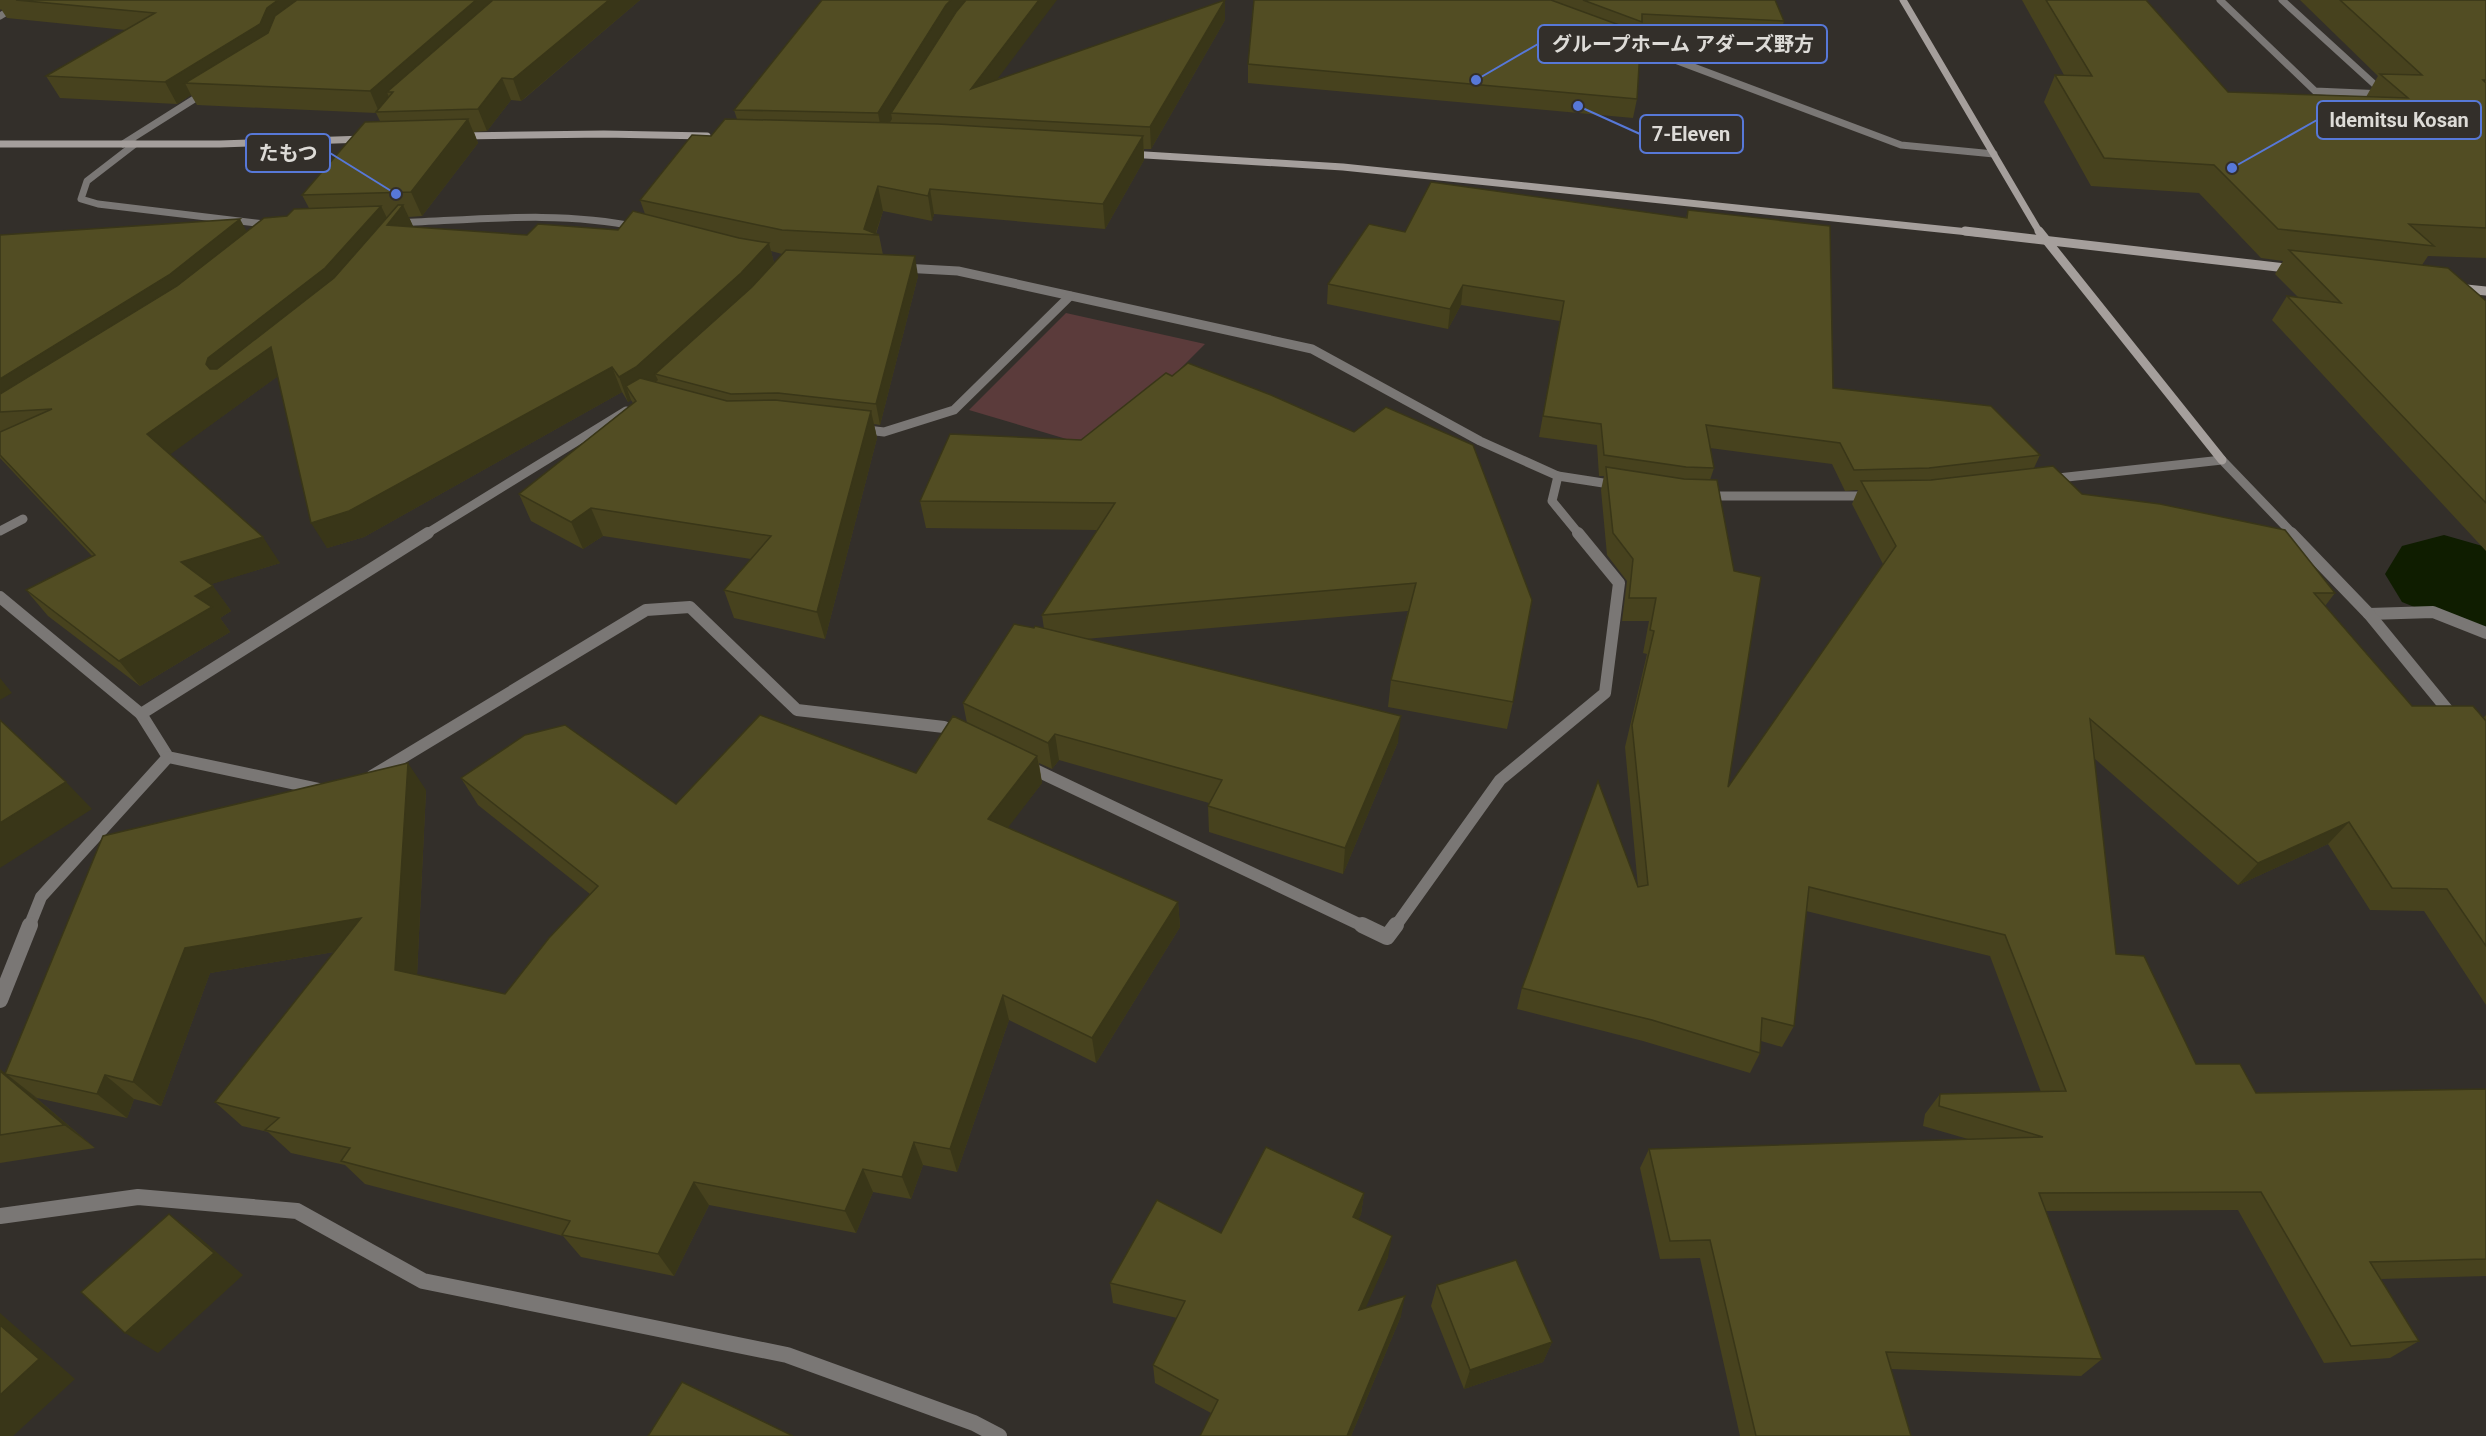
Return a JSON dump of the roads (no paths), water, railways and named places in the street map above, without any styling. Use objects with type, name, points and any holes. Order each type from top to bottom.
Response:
[{"type":"street","points":[[0,16],[26,0]]},
{"type":"street","points":[[1903,0],[2044,240],[2222,460],[2369,614],[2464,730]]},
{"type":"street","points":[[2220,0],[2315,91],[2385,94],[2282,0]]},
{"type":"street","points":[[1615,37],[1901,145],[1994,154]]},
{"type":"street","points":[[123,144],[214,87]]},
{"type":"street","points":[[358,139],[366,130]]},
{"type":"street","points":[[450,136],[604,134],[721,137]]},
{"type":"street","points":[[0,144],[135,144],[369,139]]},
{"type":"street","points":[[135,144],[87,181],[81,199],[98,204],[283,226],[274,234]]},
{"type":"street","points":[[1119,153],[1343,166],[1938,228],[2305,270]]},
{"type":"street","points":[[384,223],[536,218],[619,223],[651,231]]},
{"type":"street","points":[[399,231],[407,222]]},
{"type":"street","points":[[890,267],[958,271],[1312,349],[1480,441],[1558,476],[1624,486]]},
{"type":"street","points":[[2447,286],[2486,291]]},
{"type":"street","points":[[850,428],[884,432],[954,410],[1070,296]]},
{"type":"street","points":[[141,714],[342,586],[639,403]]},
{"type":"street","points":[[2039,480],[2222,460]]},
{"type":"street","points":[[1020,763],[1387,937],[1500,780],[1605,693],[1619,583],[1552,501],[1558,476]]},
{"type":"street","points":[[1690,495],[1802,498],[1885,496]]},
{"type":"street","points":[[0,531],[23,519]]},
{"type":"street","points":[[0,597],[141,714],[168,757],[331,791]]},
{"type":"street","points":[[363,781],[646,610],[657,609],[690,607],[797,710],[944,727],[976,742]]},
{"type":"street","points":[[2369,614],[2433,612],[2486,633]]},
{"type":"street","points":[[0,999],[41,897],[168,757]]},
{"type":"street","points":[[0,1216],[138,1197],[297,1211],[423,1281],[787,1355],[974,1423],[999,1436]]},
{"type":"waterway","points":[[2444,574],[2486,591]]},
{"type":"place","name":"グループホーム アダーズ野方","points":[[1476,80]]},
{"type":"place","name":"7-Eleven","points":[[1578,106]]},
{"type":"place","name":"Idemitsu Kosan","points":[[2232,168]]},
{"type":"place","name":"たもつ","points":[[396,194]]}]
